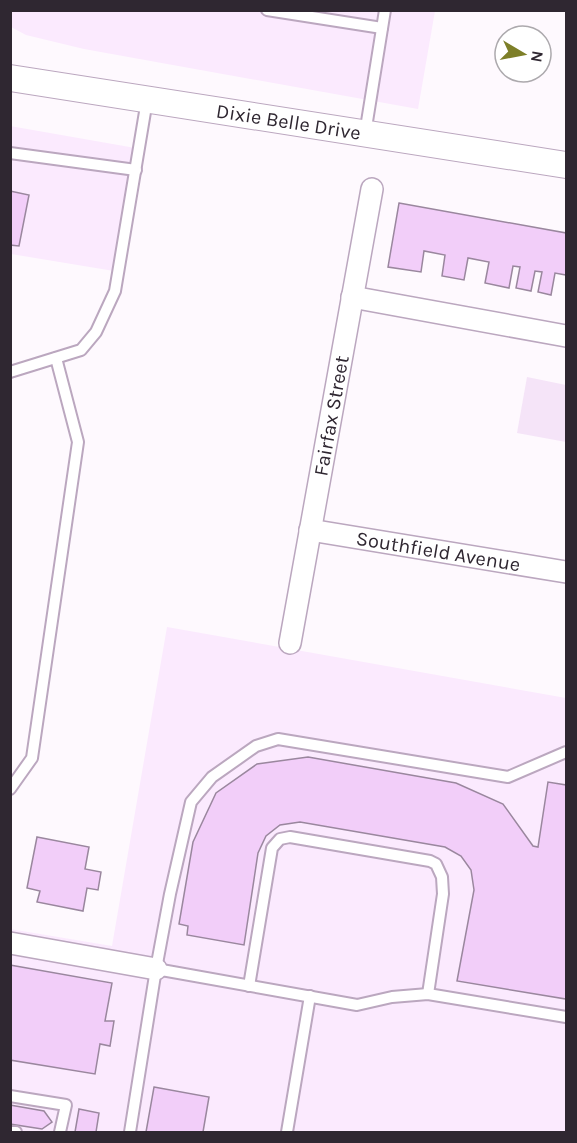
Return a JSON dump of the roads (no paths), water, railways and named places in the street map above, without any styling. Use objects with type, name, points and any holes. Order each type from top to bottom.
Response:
[{"type":"street","name":"Dixie Belle Drive","points":[[10,78],[567,165]]},
{"type":"street","name":"Fairfax Street","points":[[290,643],[372,189]]},
{"type":"street","points":[[352,297],[567,336]]},
{"type":"street","name":"Southfield Avenue","points":[[310,530],[567,572]]},
{"type":"street","points":[[10,943],[156,969]]},
{"type":"lane","points":[[267,10],[382,28]]},
{"type":"lane","points":[[365,134],[385,10]]},
{"type":"lane","points":[[10,372],[81,350],[96,332],[115,291],[147,100]]},
{"type":"lane","points":[[10,153],[136,170]]},
{"type":"lane","points":[[10,789],[32,758],[78,442],[56,358]]},
{"type":"lane","points":[[130,1132],[156,969],[191,802],[212,777],[256,746],[278,740],[508,777],[567,752]]},
{"type":"lane","points":[[249,986],[272,848],[280,839],[290,837],[430,861],[436,864],[442,877],[443,894],[428,994]]},
{"type":"lane","points":[[156,969],[357,1005],[392,997],[428,994],[567,1017]]},
{"type":"lane","points":[[287,1132],[310,996]]},
{"type":"lane","points":[[10,1096],[66,1105],[60,1132]]},
{"type":"lane","points":[[10,1132],[16,1132]]}]
